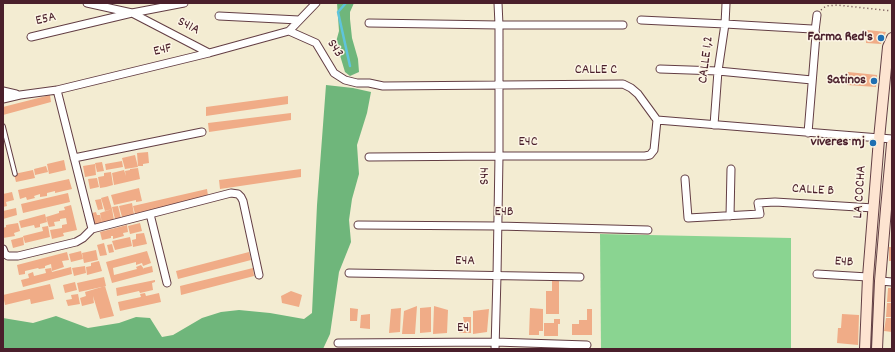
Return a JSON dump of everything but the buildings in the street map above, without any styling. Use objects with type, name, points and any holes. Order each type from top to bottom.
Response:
[{"type":"street","name":"S41A","points":[[87,3],[132,13],[209,53]]},
{"type":"street","name":"E5A","points":[[31,37],[132,13],[184,3]]},
{"type":"street","points":[[289,31],[316,3]]},
{"type":"street","name":"S44","points":[[495,345],[500,85],[500,25],[498,3]]},
{"type":"street","points":[[641,20],[725,24],[726,4]]},
{"type":"street","points":[[808,133],[817,14]]},
{"type":"street","points":[[219,16],[299,20]]},
{"type":"street","points":[[369,23],[623,25]]},
{"type":"street","name":"CALLE 1,2","points":[[714,125],[718,71],[725,24],[812,29],[815,31]]},
{"type":"street","name":"E4F","points":[[3,99],[57,90],[209,53],[289,31]]},
{"type":"street","name":"S43","points":[[289,31],[316,43],[334,73]]},
{"type":"street","name":"LA COCHA","points":[[865,349],[868,277],[879,139],[888,47],[892,38]]},
{"type":"street","points":[[660,69],[718,71],[812,80]]},
{"type":"street","name":"CALLE C","points":[[334,73],[345,80],[383,86],[623,84],[638,94],[657,120]]},
{"type":"street","points":[[57,90],[92,229]]},
{"type":"street","points":[[3,91],[20,95]]},
{"type":"street","points":[[657,120],[892,139]]},
{"type":"street","name":"E4C","points":[[369,157],[645,156],[650,155],[654,150],[657,120]]},
{"type":"street","points":[[74,158],[202,132]]},
{"type":"street","name":"LA COCHA","points":[[877,349],[880,281],[889,209],[892,144]]},
{"type":"street","points":[[685,179],[688,218],[730,216],[731,169]]},
{"type":"street","points":[[3,249],[5,254],[8,256],[18,256],[58,247],[76,242],[83,238],[92,229],[231,193],[238,194],[243,200],[259,275]]},
{"type":"street","name":"CALLE B","points":[[730,216],[760,214],[758,203],[775,202],[874,208]]},
{"type":"street","points":[[150,214],[167,283]]},
{"type":"street","name":"E4B","points":[[358,225],[498,226],[648,230]]},
{"type":"street","name":"E4A","points":[[349,273],[580,277]]},
{"type":"street","name":"E4B","points":[[817,274],[868,277]]},
{"type":"street","points":[[880,281],[892,282]]},
{"type":"street","name":"E4","points":[[338,343],[587,345]]},
{"type":"lane","points":[[3,126],[15,174]]},
{"type":"path","points":[[817,14],[826,6],[837,5],[892,11]]},
{"type":"green space","points":[[337,3],[354,3],[350,12],[350,19],[352,38],[358,59],[359,72],[350,76],[345,72],[336,42],[339,31]]},
{"type":"green space","points":[[326,85],[371,92],[367,113],[357,145],[359,174],[352,199],[349,220],[351,242],[339,272],[330,334],[323,349],[3,349],[3,318],[33,323],[56,316],[88,328],[119,323],[136,317],[150,318],[162,337],[173,335],[202,318],[221,312],[239,310],[270,313],[304,319],[312,313],[317,205]]},
{"type":"green space","points":[[600,234],[791,238],[791,349],[601,349]]},
{"type":"waterway","points":[[346,3],[338,12],[350,66]]},
{"type":"place","name":"Farma Red's","points":[[881,38]]},
{"type":"place","name":"Satinos","points":[[874,81]]},
{"type":"place","name":"viveres mj","points":[[873,143]]}]
